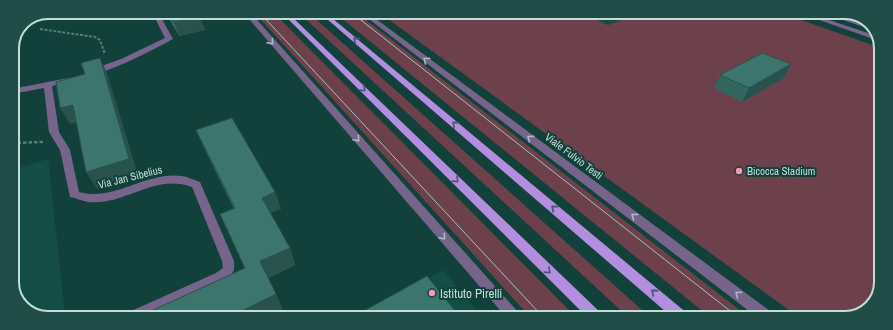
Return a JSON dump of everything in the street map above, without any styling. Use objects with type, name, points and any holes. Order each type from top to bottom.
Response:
[{"type":"main road","points":[[292,19],[590,311]]},
{"type":"main road","points":[[330,19],[675,311]]},
{"type":"street","points":[[19,91],[48,85],[107,68],[169,40],[158,19]]},
{"type":"street","points":[[252,19],[509,311]]},
{"type":"street","name":"Viale Fulvio Testi","points":[[372,19],[760,311]]},
{"type":"street","points":[[820,19],[872,37]]},
{"type":"street","points":[[844,19],[862,25]]},
{"type":"street","name":"Via Jan Sibelius","points":[[48,85],[52,124],[57,140],[64,150],[67,158],[74,194],[81,198],[106,196],[165,180],[178,178],[190,181],[196,185],[228,261],[229,270],[220,277],[145,311]]},
{"type":"path","points":[[38,28],[95,37],[100,40],[103,45],[107,68]]},
{"type":"path","points":[[19,143],[57,140]]},
{"type":"shaded area","points":[[260,19],[280,19],[570,311],[525,311]]},
{"type":"shaded area","points":[[305,19],[316,19],[643,311],[622,311]]},
{"type":"shaded area","points":[[342,19],[365,19],[741,311],[702,311]]},
{"type":"shaded area","name":"Bicocca Stadium","points":[[388,19],[595,19],[608,25],[624,19],[798,19],[874,46],[874,282],[871,295],[864,304],[852,310],[790,311]]},
{"type":"shaded area","points":[[595,19],[624,19],[608,25]]},
{"type":"shaded area","points":[[48,159],[65,311],[44,311],[39,309],[29,304],[21,293],[19,284],[19,168]]},
{"type":"shaded area","name":"Istituto Pirelli","points":[[443,270],[477,311],[371,311]]},
{"type":"building","points":[[172,19],[187,19],[174,22]]},
{"type":"building","points":[[762,53],[791,64],[749,88],[720,75]]},
{"type":"building","points":[[100,58],[129,159],[86,172],[73,105],[60,108],[56,82],[85,74],[81,63]]},
{"type":"building","points":[[232,118],[275,192],[262,198],[290,248],[260,261],[276,294],[242,311],[151,311],[245,268],[220,214],[235,208],[196,130]]},
{"type":"building","points":[[427,276],[455,311],[364,311]]},
{"type":"tram line","points":[[266,19],[537,311]]},
{"type":"tram line","points":[[360,19],[730,311]]},
{"type":"place","name":"Bicocca Stadium","points":[[739,171]]},
{"type":"place","name":"Istituto Pirelli","points":[[432,293]]}]
